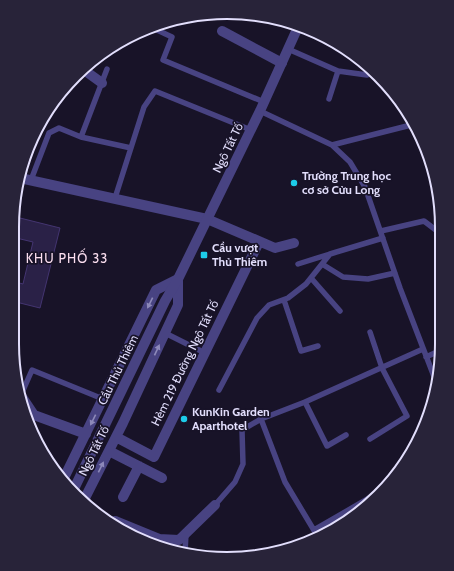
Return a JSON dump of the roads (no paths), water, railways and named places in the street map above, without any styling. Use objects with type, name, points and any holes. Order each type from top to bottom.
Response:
[{"type":"street","points":[[222,31],[282,63]]},
{"type":"street","name":"Ngô Tất Tố","points":[[165,301],[178,279],[251,130],[296,31]]},
{"type":"street","points":[[88,73],[102,83]]},
{"type":"street","points":[[25,179],[207,219],[275,248],[294,243]]},
{"type":"street","name":"Hẻm 219 Đường Ngô Tất Tố","points":[[116,438],[154,457],[259,242]]},
{"type":"street","name":"Ngô Tất Tố","points":[[86,496],[116,438],[178,305],[178,279]]},
{"type":"street","name":"Ngô Tất Tố","points":[[66,475],[156,290],[178,279]]},
{"type":"street","name":"Cầu Thủ Thiêm","points":[[75,486],[165,301]]},
{"type":"street","points":[[29,407],[34,415],[86,434]]},
{"type":"street","points":[[109,451],[162,478]]},
{"type":"street","points":[[123,498],[139,466]]},
{"type":"street","points":[[126,526],[159,539],[179,540],[215,505]]},
{"type":"lane","points":[[158,31],[172,37],[163,60],[262,107],[332,145],[350,162],[365,187],[433,374]]},
{"type":"lane","points":[[288,49],[338,71],[367,74]]},
{"type":"lane","points":[[81,137],[107,69]]},
{"type":"lane","points":[[329,99],[338,71]]},
{"type":"lane","points":[[115,198],[144,107],[155,90],[251,130]]},
{"type":"lane","points":[[332,145],[409,126]]},
{"type":"lane","points":[[31,180],[49,133],[59,128],[81,137],[130,148]]},
{"type":"lane","points":[[381,231],[424,221],[435,229]]},
{"type":"lane","points":[[298,264],[384,238]]},
{"type":"lane","points":[[219,390],[257,318],[269,305],[288,298],[306,284],[330,254]]},
{"type":"lane","points":[[322,264],[343,277],[368,278],[395,273]]},
{"type":"lane","points":[[311,278],[340,311]]},
{"type":"lane","points":[[284,300],[301,351],[318,346]]},
{"type":"lane","points":[[370,332],[382,368],[407,416],[370,439]]},
{"type":"lane","points":[[165,333],[205,353]]},
{"type":"lane","points":[[215,505],[235,482],[243,464],[242,430],[261,419],[305,402],[423,350]]},
{"type":"lane","points":[[426,357],[435,353]]},
{"type":"lane","points":[[23,387],[32,370],[103,399]]},
{"type":"lane","points":[[305,402],[327,446],[346,436]]},
{"type":"lane","points":[[261,419],[285,482],[314,530],[361,503]]},
{"type":"lane","points":[[185,548],[186,533]]},
{"type":"place","name":"Trường Trung học cơ sở Cửu Long","points":[[294,183]]},
{"type":"place","name":"Cầu vượt Thủ Thiêm","points":[[204,255]]},
{"type":"place","name":"KunKin Garden Aparthotel","points":[[184,419]]},
{"type":"district","name":"KHU PHỐ 33","points":[[67,258]]}]
